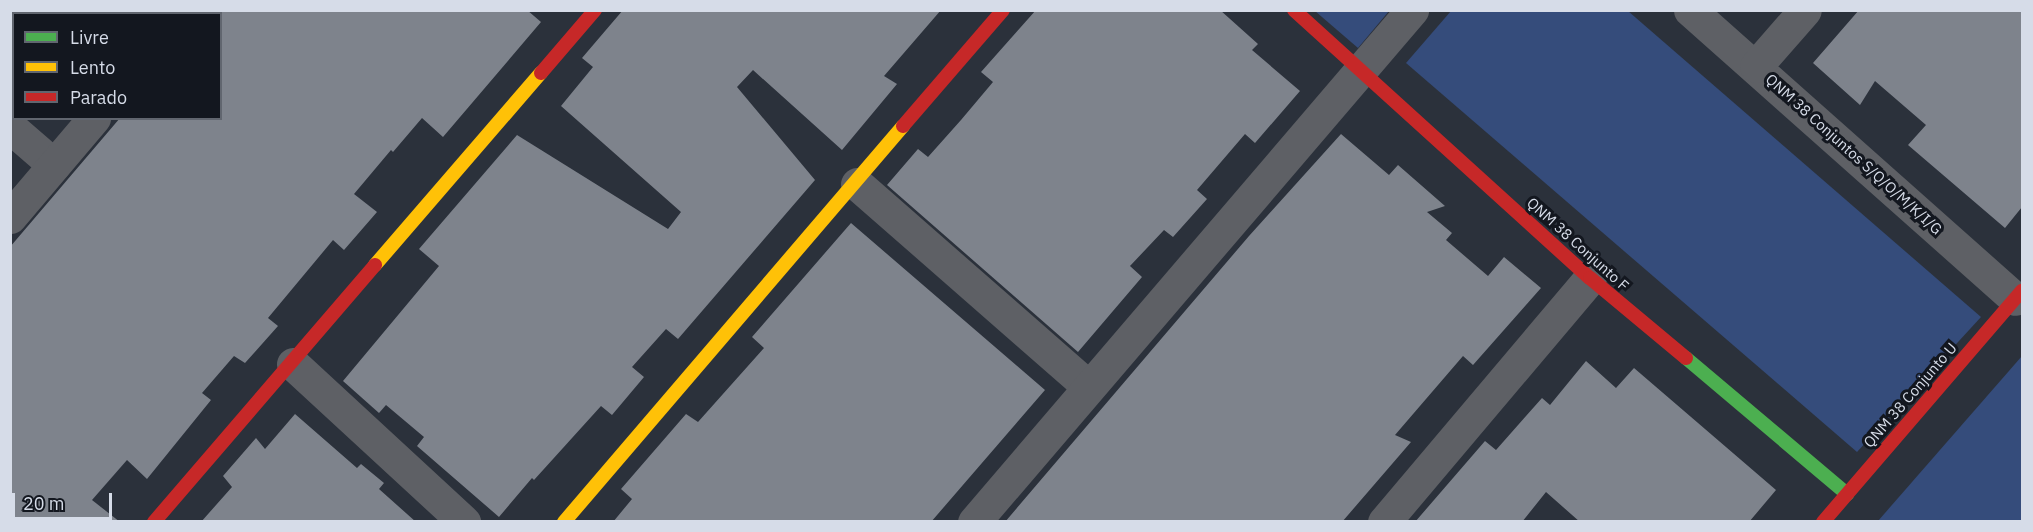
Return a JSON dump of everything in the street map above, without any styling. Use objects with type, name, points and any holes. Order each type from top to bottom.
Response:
[{"type":"street","points":[[154,522],[293,364],[594,10]]},
{"type":"street","points":[[564,522],[1003,10]]},
{"type":"street","name":"QNM 38 Conjunto F","points":[[1294,10],[1590,278],[1847,494]]},
{"type":"street","points":[[974,522],[1360,68],[1412,10]]},
{"type":"street","name":"QNM 38 Conjuntos S/Q/O/M/K/I/G","points":[[1690,10],[2019,295]]},
{"type":"street","points":[[1756,66],[1805,10]]},
{"type":"street","points":[[10,217],[92,120]]},
{"type":"street","points":[[10,128],[54,165]]},
{"type":"street","points":[[857,183],[1089,387]]},
{"type":"street","points":[[1384,522],[1590,278]]},
{"type":"street","name":"QNM 38 Conjunto U","points":[[1823,522],[2019,295]]},
{"type":"street","points":[[293,364],[464,522]]},
{"type":"shaded area","points":[[1315,11],[1389,11],[1358,48]]},
{"type":"shaded area","points":[[1451,11],[1628,11],[1981,317],[1857,452],[1406,63]]},
{"type":"shaded area","points":[[2022,356],[2022,521],[1878,521]]},
{"type":"building","points":[[220,10],[527,10],[541,22],[443,137],[422,118],[393,152],[391,150],[354,194],[377,212],[344,250],[333,240],[268,318],[278,326],[245,363],[234,356],[202,393],[211,400],[147,479],[127,460],[92,500],[120,522],[10,522],[10,247],[118,120],[222,120],[222,12]]},
{"type":"building","points":[[623,10],[941,10],[884,76],[897,84],[842,150],[753,70],[737,87],[815,180],[678,339],[666,329],[632,367],[644,377],[612,415],[601,406],[534,480],[532,478],[499,517],[417,446],[424,437],[386,405],[379,413],[343,381],[439,266],[419,249],[517,135],[668,229],[681,212],[561,106],[593,67],[582,58]]},
{"type":"building","points":[[1036,10],[1220,10],[1258,44],[1252,50],[1300,91],[1255,143],[1245,134],[1197,190],[1207,199],[1173,237],[1164,230],[1130,266],[1142,277],[1078,352],[887,185],[918,149],[928,157],[961,120],[993,82],[981,72]]},
{"type":"building","points":[[1859,10],[2022,10],[2022,207],[2005,228],[1908,145],[1926,125],[1875,81],[1860,105],[1813,63]]},
{"type":"building","points":[[1341,134],[1389,175],[1398,165],[1445,206],[1427,212],[1452,233],[1446,240],[1488,276],[1504,257],[1541,288],[1473,365],[1463,356],[1395,435],[1411,442],[1342,522],[1005,522],[1249,236]]},
{"type":"building","points":[[851,223],[1045,390],[931,522],[613,522],[632,499],[621,489],[686,414],[698,422],[764,348],[752,337]]},
{"type":"building","points":[[1586,361],[1616,388],[1634,368],[1776,490],[1749,522],[1580,522],[1546,492],[1522,522],[1415,522],[1485,441],[1496,450],[1542,398],[1550,405]]},
{"type":"building","points":[[295,414],[357,468],[361,464],[384,483],[379,489],[416,522],[201,522],[232,487],[223,476],[256,438],[265,449]]},
{"type":"traffic: fast","points":[[1686,358],[1847,494]]},
{"type":"traffic: slow","points":[[375,265],[541,73]]},
{"type":"traffic: slow","points":[[564,522],[903,126]]},
{"type":"traffic: jam","points":[[541,73],[595,10]]},
{"type":"traffic: jam","points":[[903,126],[1003,10]]},
{"type":"traffic: jam","points":[[1294,10],[1590,278],[1686,358]]},
{"type":"traffic: jam","points":[[154,522],[375,265]]},
{"type":"traffic: jam","points":[[1823,522],[2022,291]]}]
